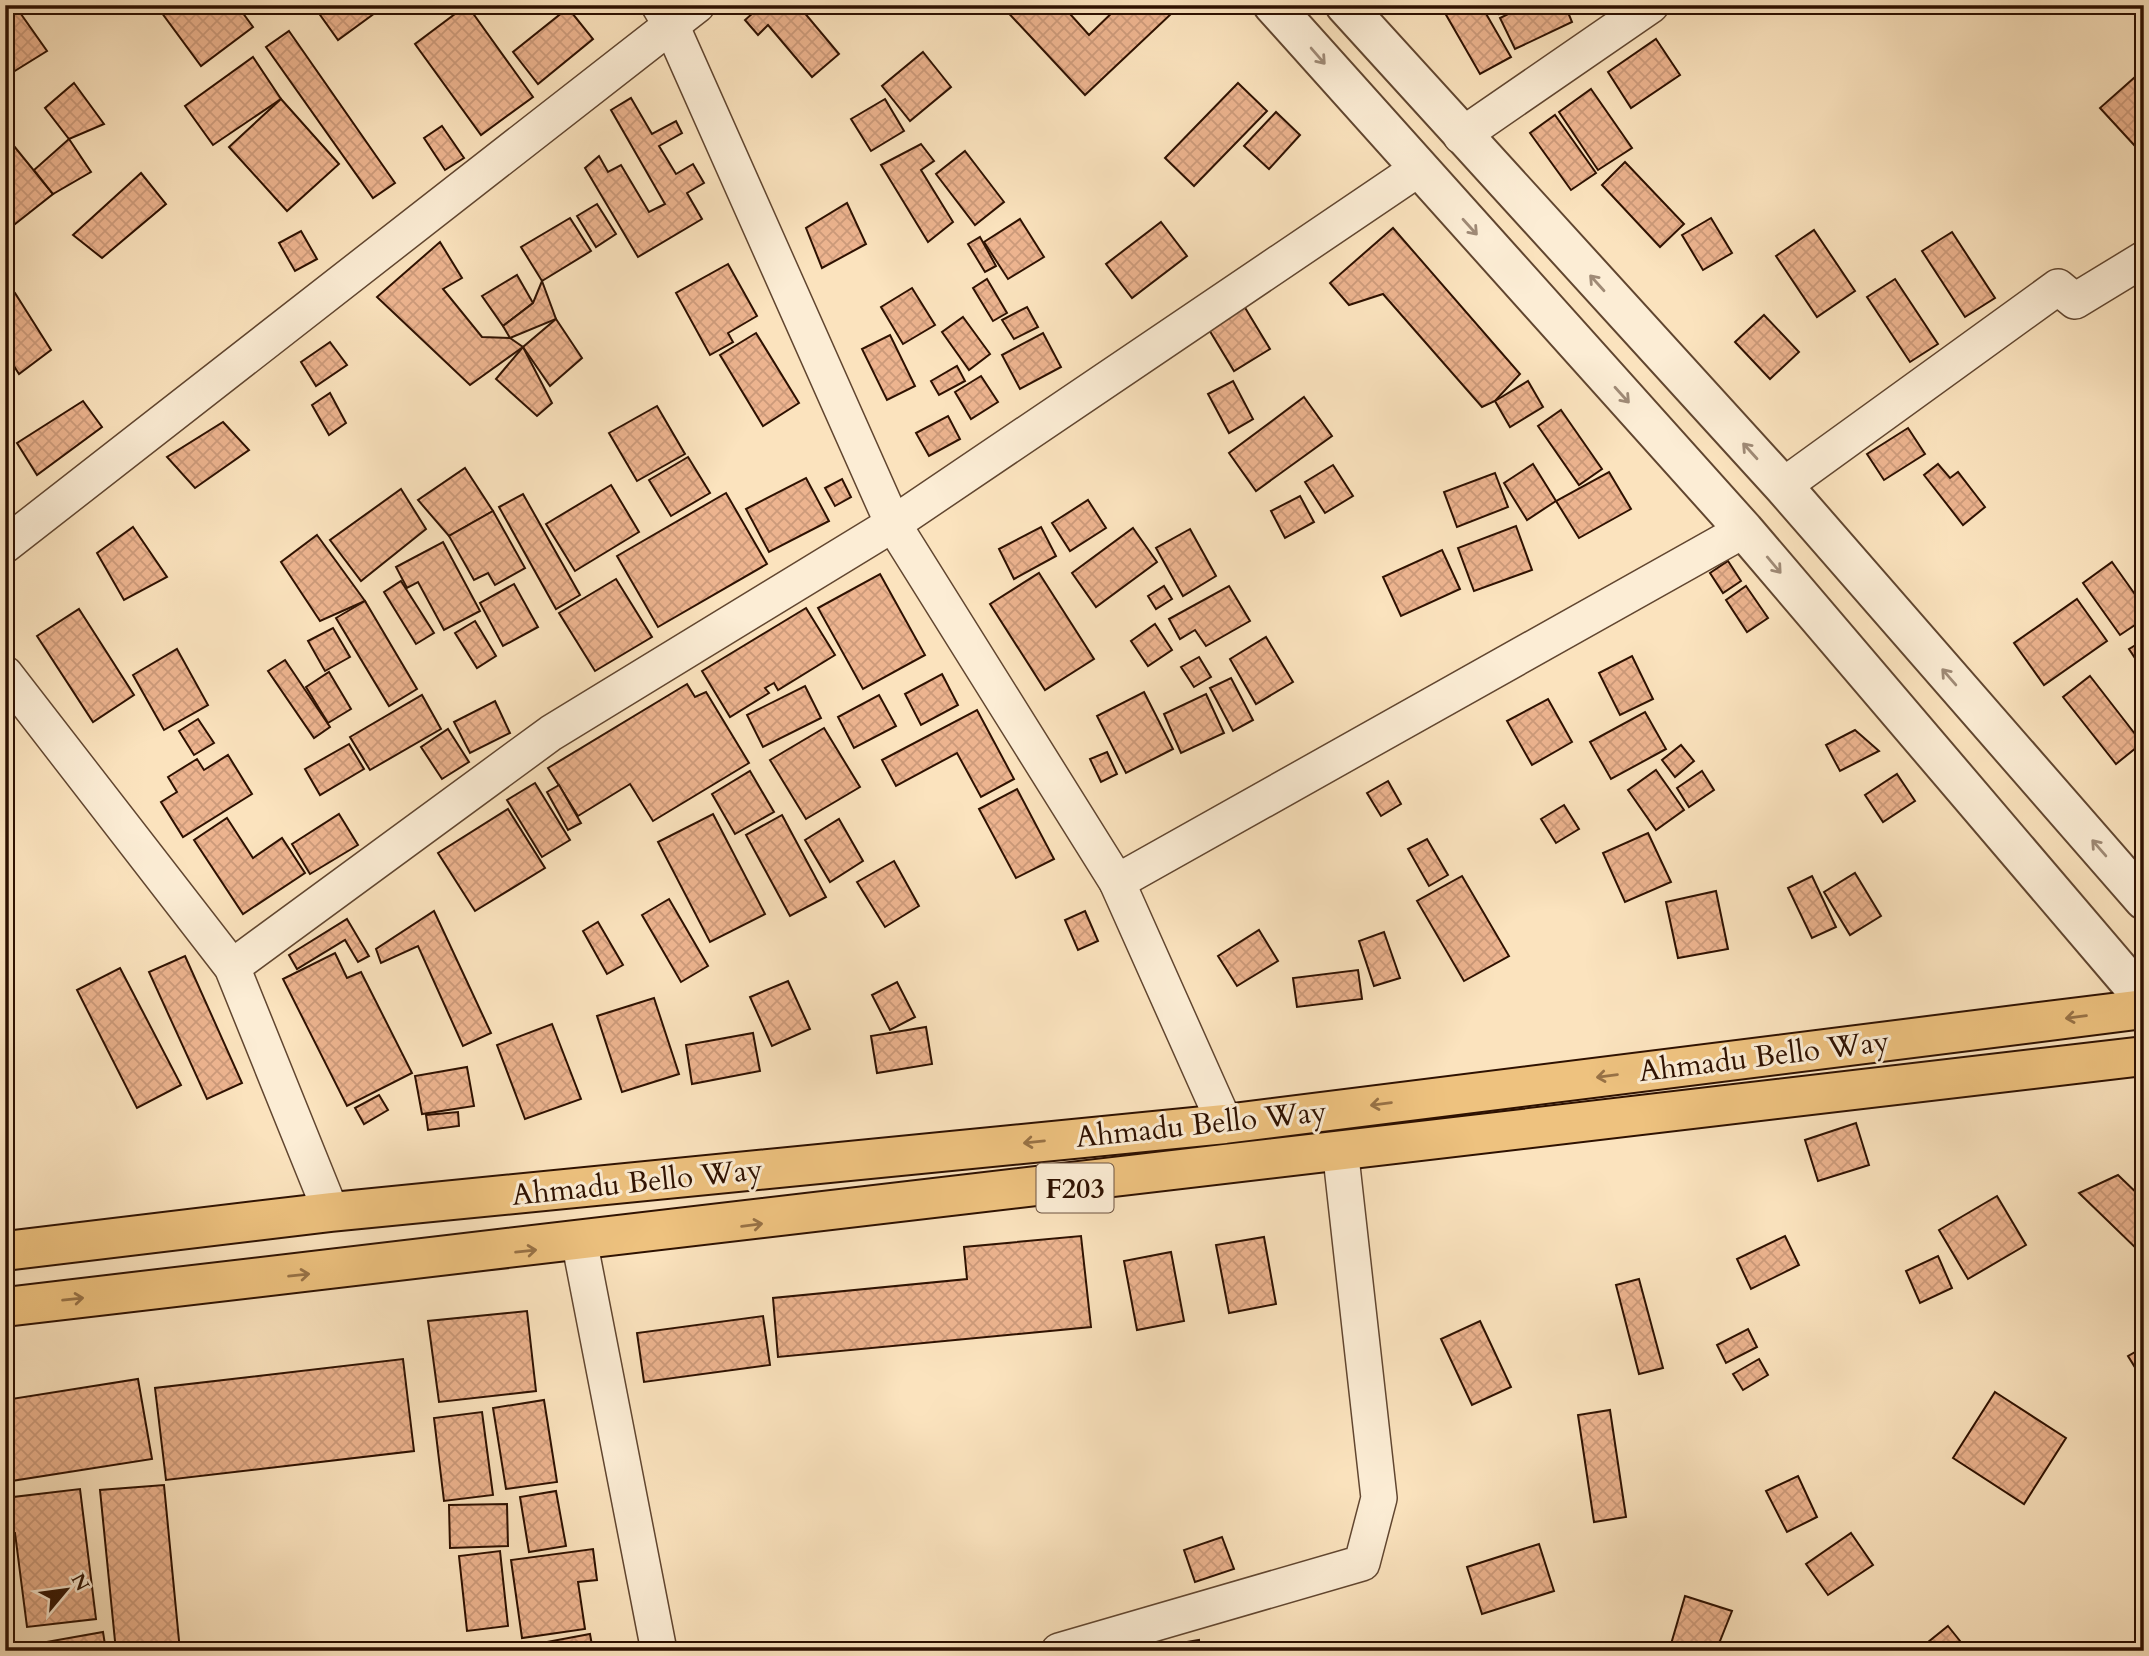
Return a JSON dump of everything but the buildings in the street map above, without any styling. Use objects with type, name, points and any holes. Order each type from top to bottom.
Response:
[{"type":"main road","name":"Ahmadu Bello Way","points":[[5,1251],[331,1212],[1225,1124],[2144,1009]]},
{"type":"main road","name":"F203","points":[[5,1307],[580,1245],[1341,1157],[2144,1056]]},
{"type":"street","points":[[1273,5],[1744,530],[2144,999]]},
{"type":"street","points":[[1345,5],[1461,136],[1783,486],[2144,900]]},
{"type":"street","points":[[1461,136],[1651,5]]},
{"type":"street","points":[[5,545],[676,12],[893,524],[1117,882],[1225,1124]]},
{"type":"street","points":[[232,967],[551,733],[893,524],[1418,169]]},
{"type":"street","points":[[1783,486],[2058,287],[2075,301],[2144,259]]},
{"type":"street","points":[[1117,882],[1744,530]]},
{"type":"street","points":[[5,674],[232,967],[331,1212]]},
{"type":"street","points":[[1059,1651],[1362,1563],[1378,1498],[1341,1157]]},
{"type":"street","points":[[580,1245],[659,1651]]}]
